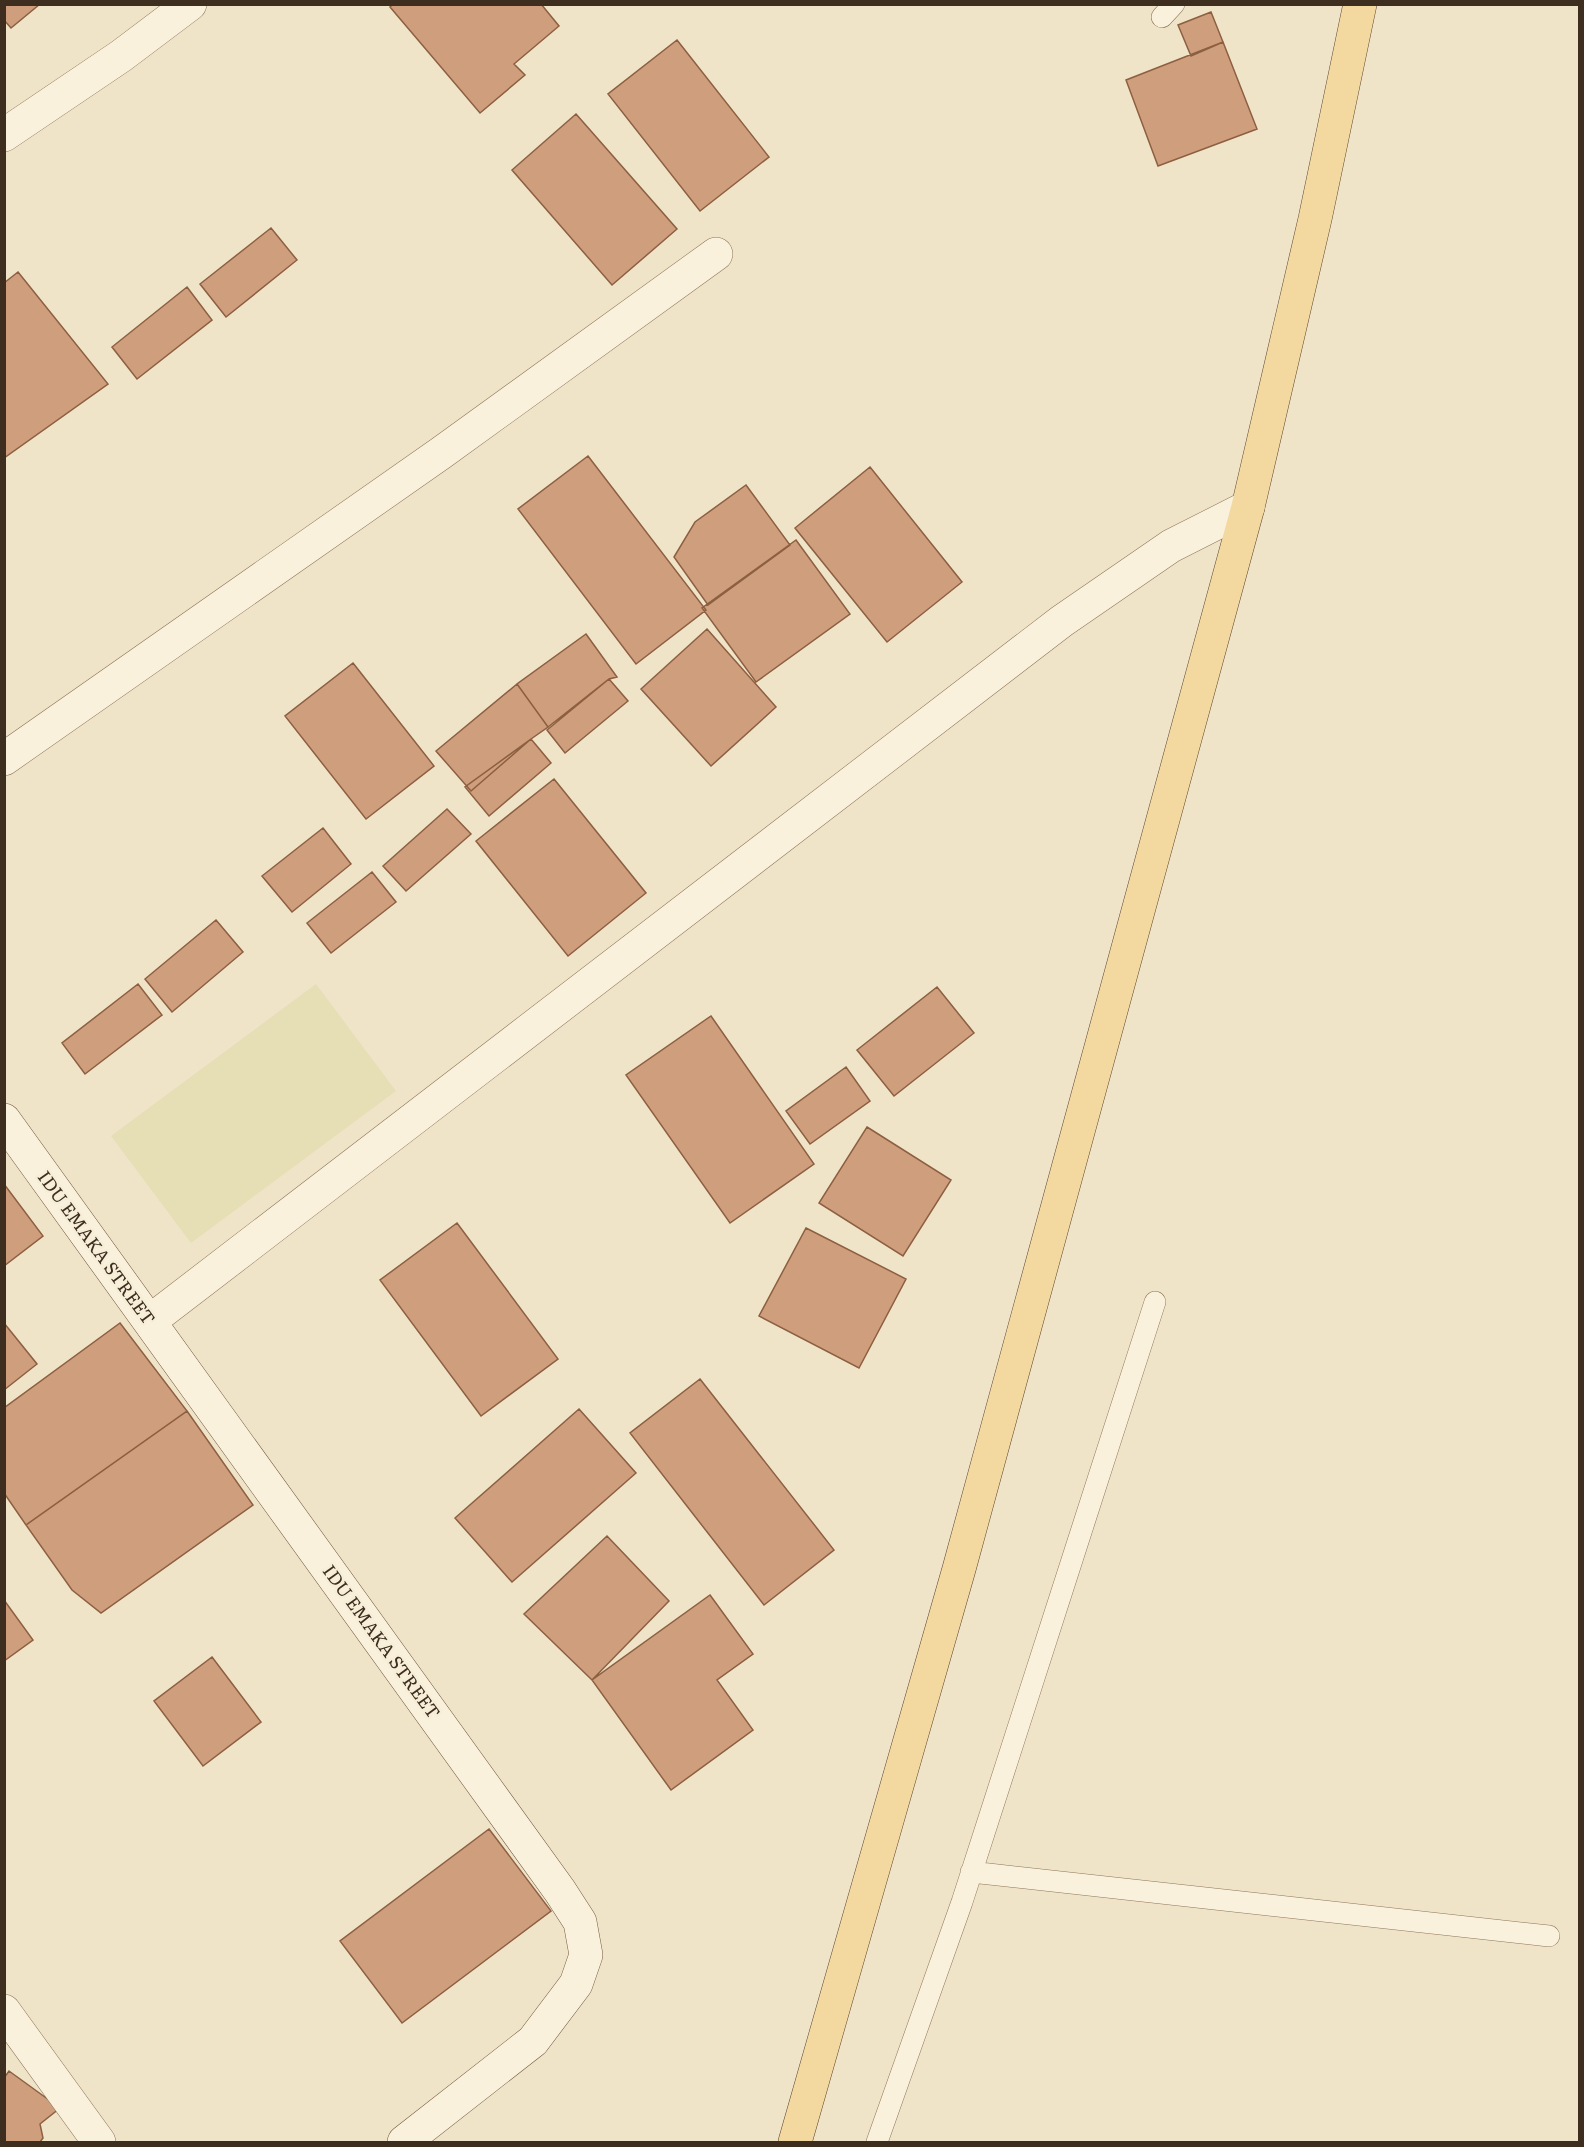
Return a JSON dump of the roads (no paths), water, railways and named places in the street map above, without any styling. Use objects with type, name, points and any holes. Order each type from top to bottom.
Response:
[{"type":"main road","points":[[795,2142],[959,1569],[1248,507],[1315,219],[1360,4]]},
{"type":"street","points":[[4,135],[121,56],[190,4]]},
{"type":"street","points":[[4,759],[441,453],[716,254]]},
{"type":"street","points":[[150,1322],[1062,621],[1172,546],[1248,507]]},
{"type":"street","name":"IDU EMAKA STREET","points":[[4,1120],[560,1891],[580,1922],[586,1955],[576,1984],[533,2041],[404,2142]]},
{"type":"street","points":[[4,2011],[99,2142]]},
{"type":"lane","points":[[877,2142],[972,1872],[1155,1302]]},
{"type":"lane","points":[[972,1872],[1549,1936]]}]
